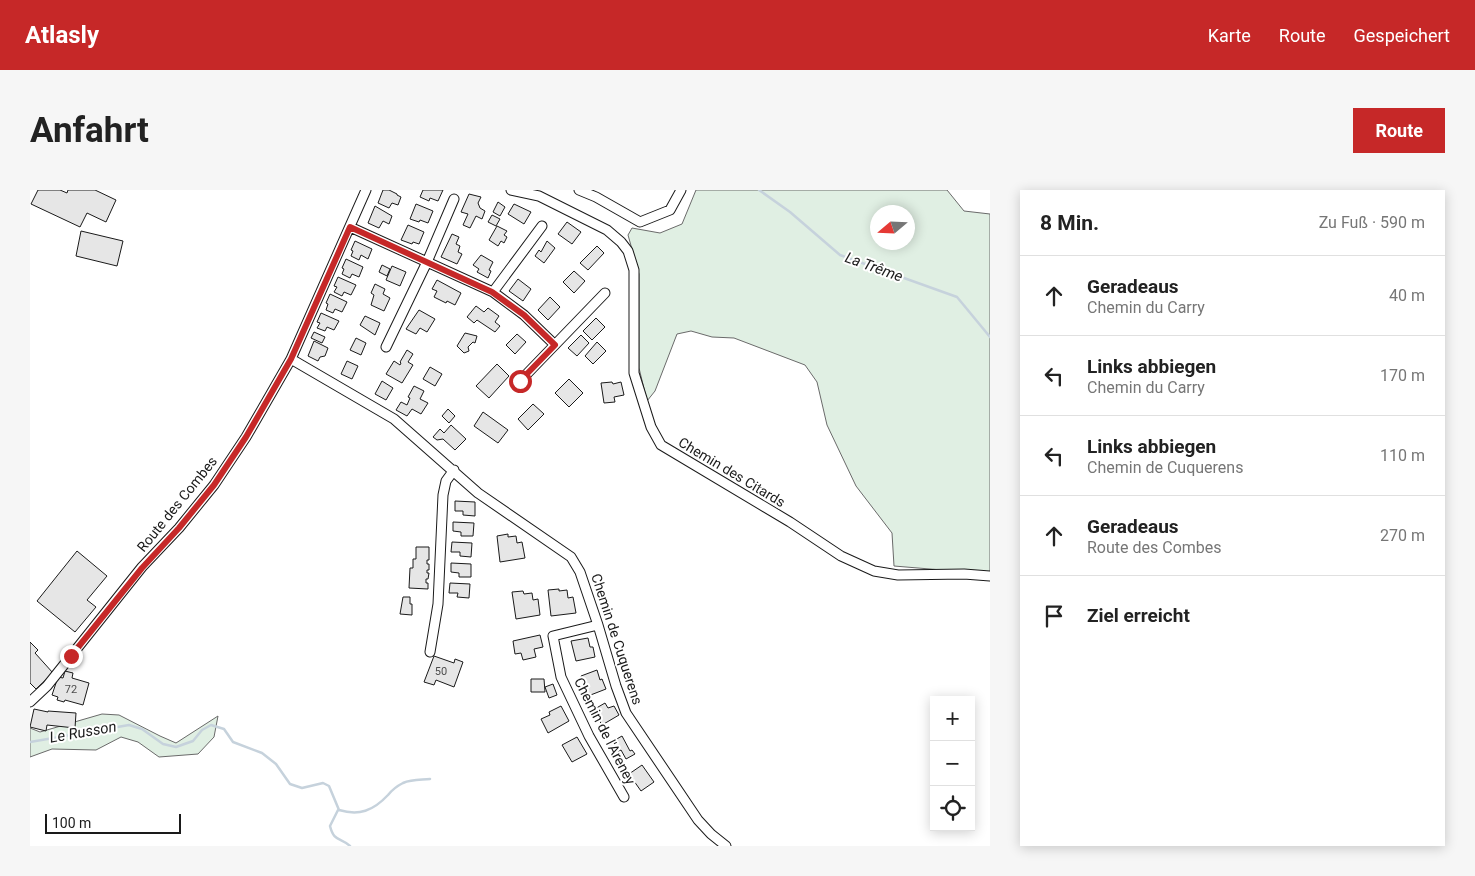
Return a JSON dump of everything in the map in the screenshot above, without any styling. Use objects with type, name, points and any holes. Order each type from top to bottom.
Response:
[{"type":"street","points":[[291,359],[366,190]]},
{"type":"street","name":"Chemin des Citards","points":[[511,190],[539,196],[607,230],[628,251],[634,270],[634,373],[651,428],[661,445],[790,522],[841,556],[874,571],[898,575],[964,574],[990,576]]},
{"type":"street","points":[[579,190],[596,197],[640,222],[670,210],[681,190]]},
{"type":"street","points":[[386,348],[427,262],[454,199]]},
{"type":"street","points":[[492,292],[542,226]]},
{"type":"street","points":[[350,227],[492,292],[524,315],[555,345]]},
{"type":"street","points":[[520,381],[604,293]]},
{"type":"street","name":"Chemin de Cuquerens","points":[[291,359],[394,419],[478,493],[571,557],[580,572],[626,713],[698,820],[726,846]]},
{"type":"street","name":"Route des Combes","points":[[30,702],[47,686],[142,568],[179,528],[214,485],[246,437],[291,359]]},
{"type":"street","points":[[430,652],[438,604],[443,495],[446,481],[454,470]]},
{"type":"street","name":"Chemin de l'Areney","points":[[598,625],[553,636],[561,677],[589,736],[624,797]]},
{"type":"green space","points":[[696,190],[947,190],[964,211],[990,214],[990,574],[894,566],[892,533],[856,486],[827,425],[817,382],[805,365],[734,338],[712,337],[691,331],[677,334],[655,391],[647,401],[639,368],[639,274],[628,235],[632,228],[660,233],[682,224]]},
{"type":"green space","points":[[102,714],[119,715],[176,743],[218,716],[214,737],[198,754],[159,757],[138,742],[121,737],[96,750],[52,749],[30,757],[30,728],[40,732]]},
{"type":"building","points":[[38,190],[60,190],[67,193],[68,190],[95,190],[116,200],[106,222],[87,213],[80,227],[31,204]]},
{"type":"building","points":[[383,190],[389,190],[401,197],[398,205],[392,203],[389,208],[378,203]]},
{"type":"building","points":[[423,190],[443,190],[438,201],[430,198],[429,201],[420,197]]},
{"type":"building","points":[[469,194],[481,197],[478,203],[480,208],[485,211],[482,219],[476,216],[470,228],[463,225],[468,214],[461,212]]},
{"type":"building","points":[[498,202],[505,207],[500,216],[493,212]]},
{"type":"building","points":[[416,204],[433,211],[428,223],[410,219]]},
{"type":"building","points":[[514,204],[531,212],[524,224],[508,214]]},
{"type":"building","points":[[375,206],[392,216],[389,224],[383,221],[379,228],[368,223]]},
{"type":"building","points":[[492,215],[500,219],[496,226],[488,222]]},
{"type":"building","points":[[567,222],[581,232],[572,244],[558,234]]},
{"type":"building","points":[[408,225],[424,232],[419,244],[413,242],[412,244],[401,240]]},
{"type":"building","points":[[497,226],[507,231],[504,235],[507,237],[504,243],[501,241],[498,246],[489,240]]},
{"type":"building","points":[[81,231],[123,241],[117,266],[76,256]]},
{"type":"building","points":[[452,234],[459,237],[456,244],[460,246],[458,252],[462,254],[457,264],[441,257]]},
{"type":"building","points":[[355,241],[372,249],[368,259],[361,255],[359,260],[351,256],[353,251],[351,250]]},
{"type":"building","points":[[547,241],[555,248],[544,263],[535,256],[539,250],[541,252]]},
{"type":"building","points":[[597,246],[604,253],[588,270],[580,263]]},
{"type":"building","points":[[481,255],[493,262],[488,278],[477,272],[479,269],[473,265]]},
{"type":"building","points":[[346,259],[363,267],[359,277],[352,274],[350,278],[342,274],[344,269],[342,268]]},
{"type":"building","points":[[382,265],[390,269],[387,276],[379,272]]},
{"type":"building","points":[[392,266],[406,272],[400,286],[386,280]]},
{"type":"building","points":[[574,271],[585,281],[574,293],[563,282]]},
{"type":"building","points":[[338,277],[356,285],[351,295],[344,292],[342,296],[334,292],[337,287],[334,286]]},
{"type":"building","points":[[518,279],[531,289],[523,301],[509,291]]},
{"type":"building","points":[[437,280],[461,293],[455,305],[434,297],[437,291],[432,289]]},
{"type":"building","points":[[375,284],[385,289],[383,294],[390,298],[384,311],[371,305],[374,295],[371,293]]},
{"type":"building","points":[[330,294],[347,302],[342,312],[335,309],[333,313],[326,310],[328,304],[326,303]]},
{"type":"building","points":[[550,297],[560,307],[548,320],[538,310]]},
{"type":"building","points":[[476,306],[484,312],[488,308],[499,316],[495,322],[500,326],[495,332],[477,320],[474,323],[467,317]]},
{"type":"building","points":[[419,310],[435,319],[427,332],[420,328],[416,334],[406,329]]},
{"type":"building","points":[[321,313],[339,321],[334,330],[327,327],[325,331],[317,328],[320,323],[317,322]]},
{"type":"building","points":[[365,316],[380,323],[375,335],[360,325]]},
{"type":"building","points":[[596,318],[605,327],[592,340],[583,331]]},
{"type":"building","points":[[314,332],[325,337],[322,343],[311,338]]},
{"type":"building","points":[[465,333],[477,336],[475,343],[473,342],[468,347],[469,351],[464,353],[457,346]]},
{"type":"building","points":[[517,334],[526,342],[515,354],[506,345]]},
{"type":"building","points":[[581,335],[589,343],[577,356],[568,348]]},
{"type":"building","points":[[356,338],[366,343],[361,355],[350,350]]},
{"type":"building","points":[[314,341],[328,348],[325,356],[320,357],[318,361],[308,356]]},
{"type":"building","points":[[597,342],[606,351],[593,364],[585,356]]},
{"type":"building","points":[[407,350],[413,354],[408,362],[413,365],[402,383],[386,374],[394,361],[400,365]]},
{"type":"building","points":[[347,361],[358,366],[352,379],[341,374]]},
{"type":"building","points":[[497,364],[509,376],[489,398],[476,386]]},
{"type":"building","points":[[430,367],[442,374],[435,386],[423,379]]},
{"type":"building","points":[[569,379],[583,393],[569,407],[555,393]]},
{"type":"building","points":[[382,381],[393,388],[386,400],[375,394]]},
{"type":"building","points":[[612,382],[613,384],[621,382],[624,395],[614,397],[615,402],[604,403],[601,383]]},
{"type":"building","points":[[414,386],[424,391],[420,399],[428,403],[421,414],[412,409],[407,416],[396,410],[401,402],[407,405],[410,398],[408,397]]},
{"type":"building","points":[[533,404],[544,414],[528,430],[518,419]]},
{"type":"building","points":[[448,409],[455,416],[449,423],[442,416]]},
{"type":"building","points":[[483,412],[508,430],[498,443],[474,426]]},
{"type":"building","points":[[451,425],[466,439],[455,450],[443,439],[437,440],[433,437],[440,429],[444,433]]},
{"type":"building","points":[[455,501],[475,502],[475,516],[463,515],[463,511],[455,511]]},
{"type":"building","points":[[453,522],[474,523],[473,536],[461,536],[461,532],[453,531]]},
{"type":"building","points":[[508,534],[508,537],[516,536],[517,543],[522,542],[525,558],[500,562],[497,536]]},
{"type":"building","points":[[452,542],[472,543],[471,557],[460,556],[460,552],[451,552]]},
{"type":"building","points":[[416,547],[429,547],[429,560],[427,560],[427,564],[429,564],[429,570],[427,570],[427,573],[429,573],[428,579],[426,579],[428,589],[409,588],[410,568],[413,568],[413,559],[416,559]]},
{"type":"building","points":[[77,551],[107,576],[87,600],[96,607],[75,632],[37,601]]},
{"type":"building","points":[[451,563],[471,564],[471,577],[459,577],[459,573],[451,572]]},
{"type":"building","points":[[450,583],[470,584],[469,598],[457,597],[458,593],[449,593]]},
{"type":"building","points":[[559,589],[559,591],[567,590],[568,598],[573,597],[576,613],[551,616],[548,590]]},
{"type":"building","points":[[523,591],[524,594],[532,593],[533,600],[538,599],[540,615],[516,619],[512,592]]},
{"type":"building","points":[[403,597],[410,597],[412,615],[400,614]]},
{"type":"building","points":[[540,635],[543,647],[534,649],[536,657],[523,660],[521,653],[515,654],[513,641]]},
{"type":"building","points":[[588,638],[590,647],[593,647],[595,657],[576,661],[571,641]]},
{"type":"building","points":[[30,642],[38,650],[35,653],[53,673],[36,689],[30,683]]},
{"type":"building","points":[[434,656],[454,663],[455,659],[463,662],[454,687],[436,680],[434,685],[424,682]]},
{"type":"building","points":[[597,670],[600,680],[602,679],[606,689],[588,696],[581,676]]},
{"type":"building","points":[[65,671],[73,673],[72,678],[89,683],[83,705],[65,700],[64,702],[57,700],[58,697],[52,695],[58,677],[63,678]]},
{"type":"building","points":[[531,679],[544,679],[545,692],[531,692]]},
{"type":"building","points":[[553,684],[557,695],[549,698],[545,687]]},
{"type":"building","points":[[605,703],[608,708],[614,706],[619,715],[602,725],[593,710]]},
{"type":"building","points":[[561,706],[569,721],[548,733],[541,719],[550,715],[549,712]]},
{"type":"building","points":[[34,709],[48,712],[76,713],[75,728],[47,725],[46,731],[30,727]]},
{"type":"building","points":[[622,736],[630,751],[632,750],[635,754],[626,759],[621,750],[614,754],[608,744]]},
{"type":"building","points":[[577,737],[587,754],[572,762],[562,745]]},
{"type":"building","points":[[642,765],[654,782],[641,791],[629,774]]},
{"type":"waterway","name":"La Trême","points":[[759,190],[790,212],[840,255],[957,297],[990,337]]},
{"type":"waterway","name":"Le Russon","points":[[30,742],[129,725],[142,729],[163,744],[176,747],[193,741],[202,730],[211,725],[224,729],[233,742],[262,753],[276,764],[290,784],[302,788],[323,783],[329,786],[339,810],[346,812],[365,811],[377,805],[403,783],[413,780],[430,779]]},
{"type":"waterway","points":[[338,810],[330,826],[333,835],[350,846]]},
{"type":"route","points":[[71,656],[142,568],[179,528],[214,485],[246,437],[291,359],[350,227],[492,292],[533,323],[555,345],[520,381]]}]
